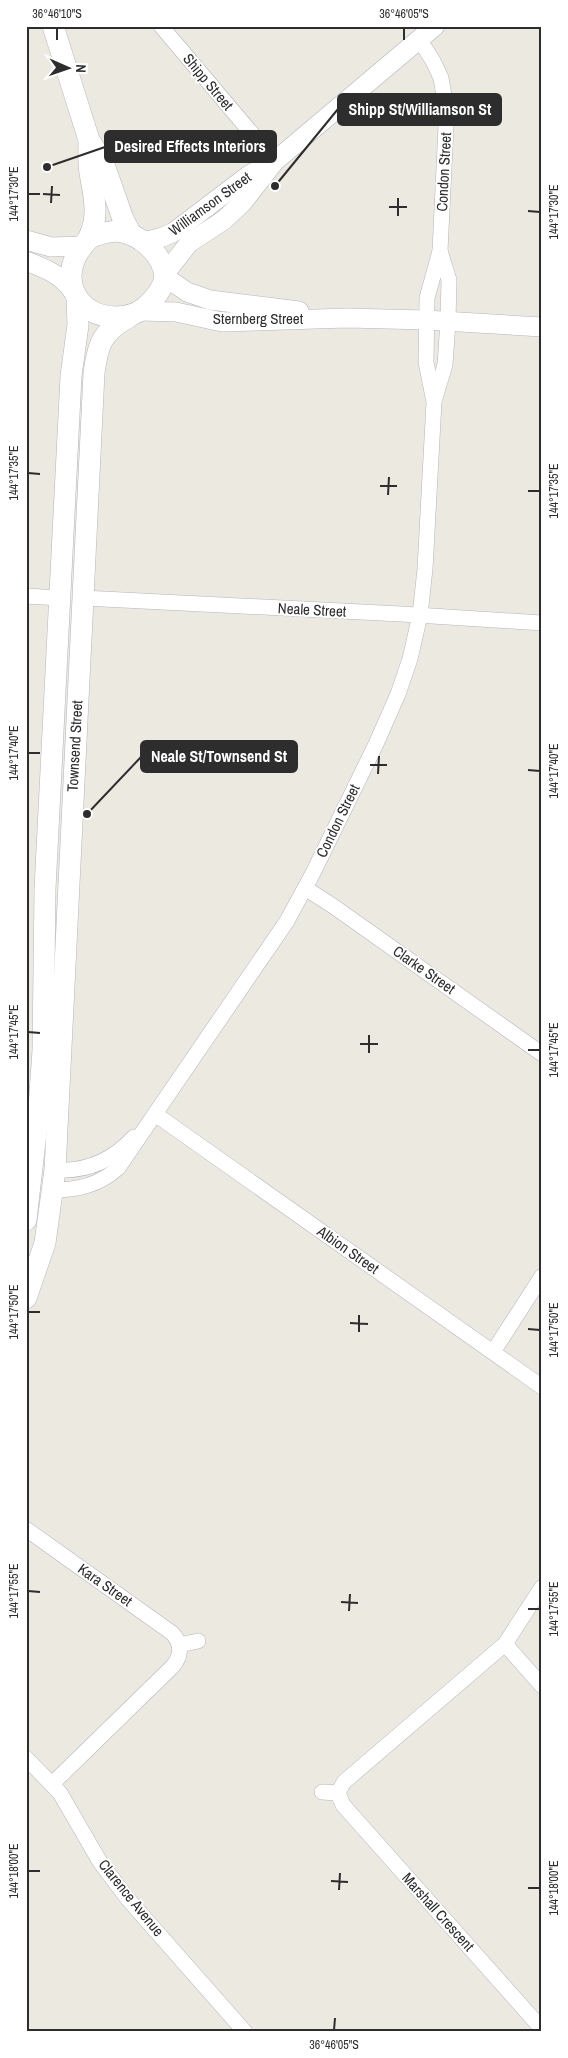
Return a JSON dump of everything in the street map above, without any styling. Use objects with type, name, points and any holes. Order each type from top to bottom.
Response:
[{"type":"main road","points":[[53,26],[89,140],[103,162],[123,219],[157,258],[164,276],[157,294],[134,314],[113,318],[99,315],[87,309],[74,294],[72,267],[95,221],[89,140]]},
{"type":"main road","points":[[85,243],[110,232],[118,231],[138,238]]},
{"type":"main road","name":"Townsend Street","points":[[26,1220],[39,1107],[43,1050],[45,888],[70,376],[78,325],[74,294]]},
{"type":"main road","name":"Townsend Street","points":[[54,1180],[96,358],[104,335],[114,325],[134,314]]},
{"type":"main road","points":[[26,1270],[39,1217],[54,1180]]},
{"type":"main road","points":[[26,1298],[45,1243],[54,1180]]},
{"type":"street","name":"Shipp Street","points":[[162,26],[275,161]]},
{"type":"street","name":"Williamson Street","points":[[138,238],[163,237],[174,232],[249,175],[275,161],[435,26]]},
{"type":"street","name":"Condon Street","points":[[419,40],[439,72],[446,102],[440,252],[428,293],[426,320],[426,362],[434,402]]},
{"type":"street","name":"Williamson Street","points":[[164,276],[189,244],[224,220],[243,202],[275,161]]},
{"type":"street","points":[[26,240],[51,246],[85,243]]},
{"type":"street","name":"Condon Street","points":[[54,1180],[90,1185],[109,1176],[126,1158],[272,945],[305,888],[387,719],[410,659],[420,615],[425,569],[434,402],[444,365],[448,321],[449,280],[440,252]]},
{"type":"street","points":[[26,261],[51,271],[67,283],[74,294]]},
{"type":"street","name":"Sternberg Street","points":[[164,276],[188,292],[210,300],[347,318]]},
{"type":"street","name":"Sternberg Street","points":[[134,314],[176,312],[222,322],[347,318],[448,321],[542,327]]},
{"type":"street","points":[[26,596],[60,598]]},
{"type":"street","name":"Neale Street","points":[[83,598],[542,623]]},
{"type":"street","name":"Clarke Street","points":[[305,888],[542,1054]]},
{"type":"street","name":"Albion Street","points":[[155,1114],[542,1387]]},
{"type":"street","points":[[493,1352],[542,1276]]},
{"type":"street","name":"Kara Street","points":[[26,1529],[172,1632],[179,1645]]},
{"type":"street","points":[[322,1792],[338,1794],[344,1782],[505,1644],[542,1587]]},
{"type":"street","points":[[53,1784],[172,1667],[179,1656],[179,1645],[198,1641]]},
{"type":"street","points":[[505,1644],[542,1686]]},
{"type":"street","name":"Clarence Avenue","points":[[26,1758],[60,1793],[111,1878],[246,2032]]},
{"type":"street","name":"Marshall Crescent","points":[[338,1794],[343,1806],[542,2029]]},
{"type":"place","name":"Desired Effects Interiors","points":[[47,167]]},
{"type":"place","name":"Shipp St/Williamson St","points":[[275,186]]},
{"type":"place","name":"Neale St/Townsend St","points":[[87,814]]}]
